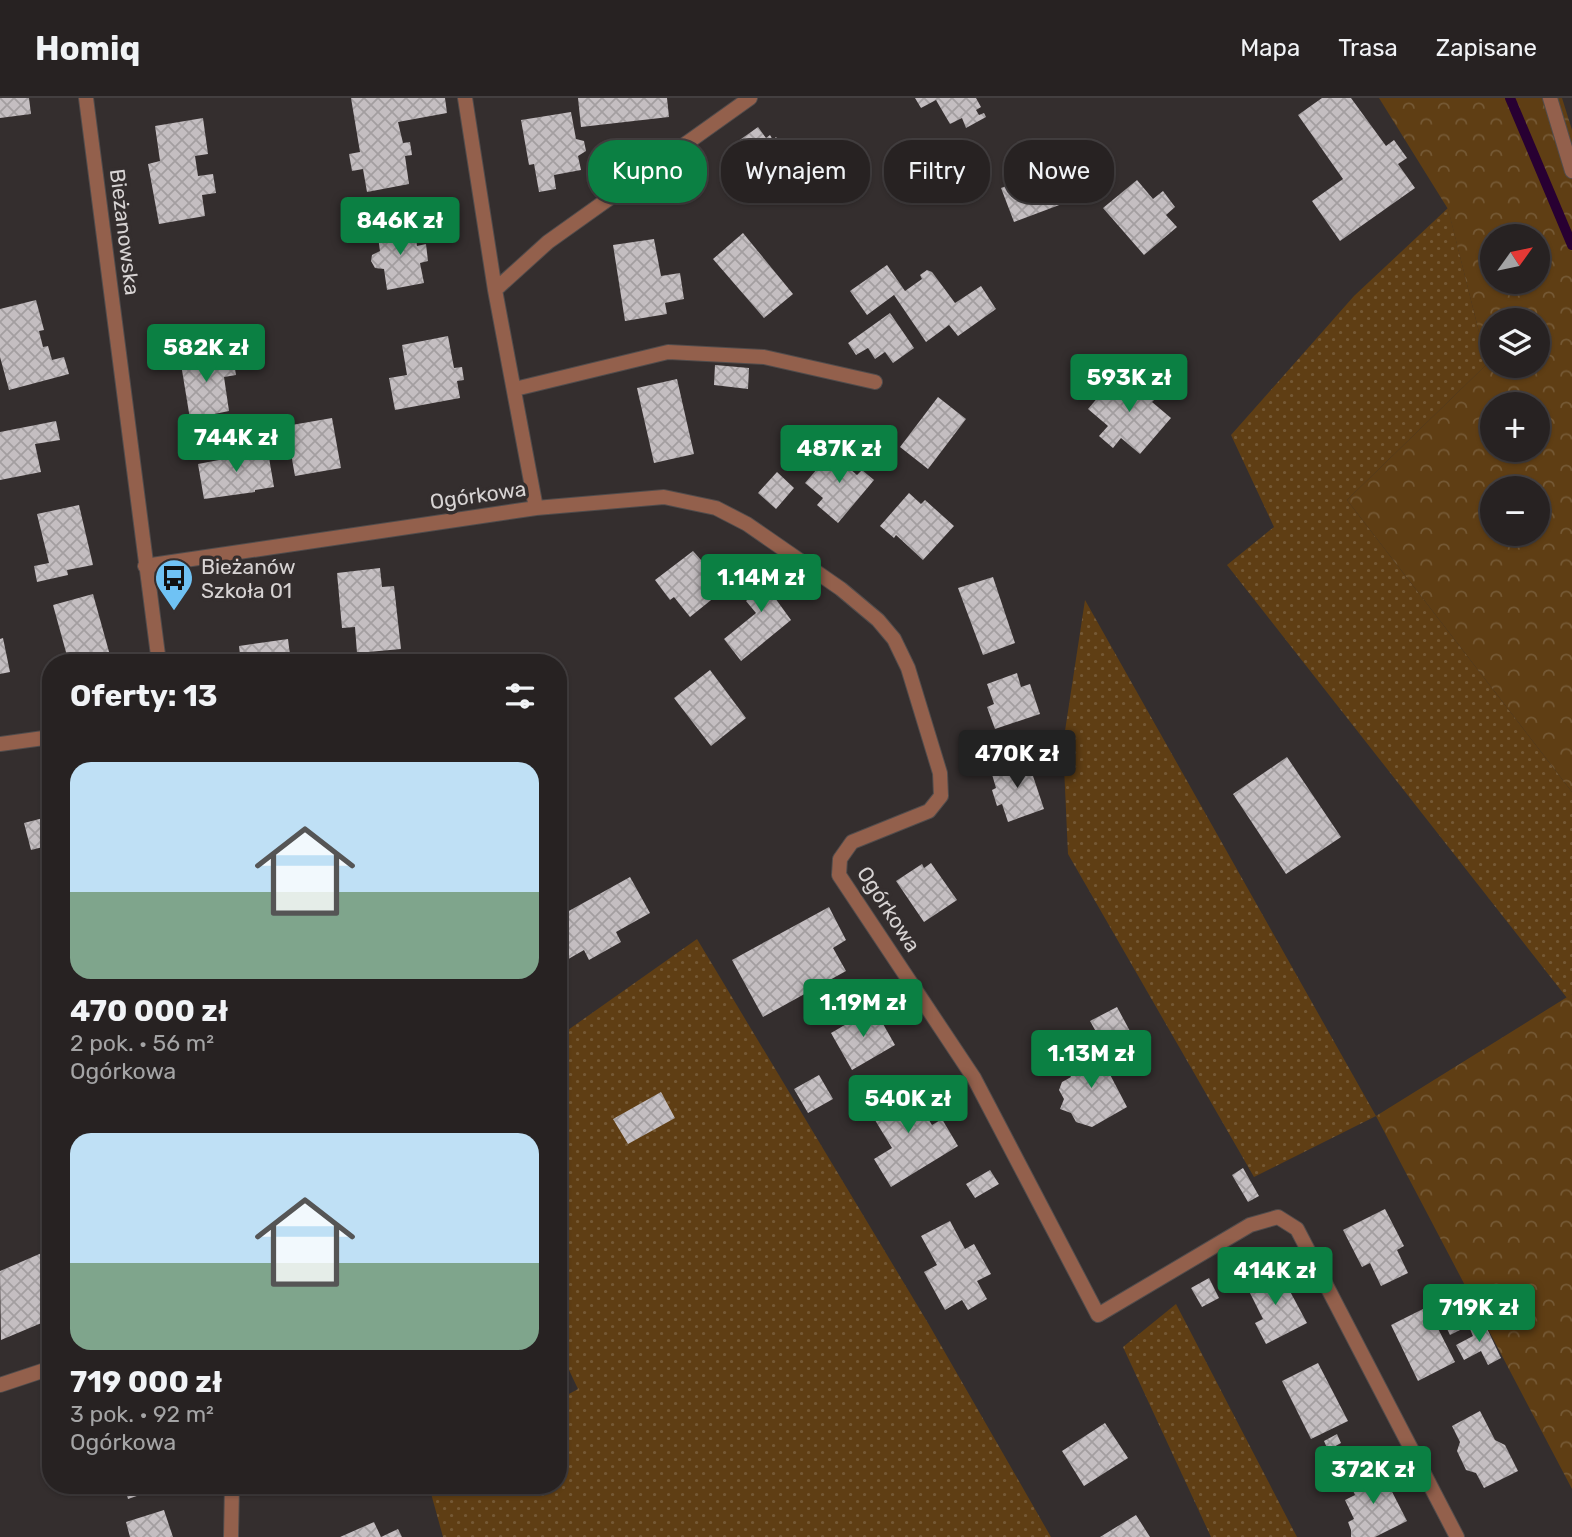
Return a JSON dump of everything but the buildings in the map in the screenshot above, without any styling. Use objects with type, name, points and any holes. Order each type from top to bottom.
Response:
[{"type":"street","name":"Bieżanowska","points":[[86,98],[158,654]]},
{"type":"street","points":[[465,98],[495,290],[536,508]]},
{"type":"street","points":[[495,290],[548,242],[750,98]]},
{"type":"street","points":[[1550,98],[1572,171]]},
{"type":"street","points":[[515,389],[668,352],[764,357],[875,382]]},
{"type":"street","name":"Ogórkowa","points":[[145,565],[536,508],[664,497],[716,508],[747,524],[841,589],[878,620],[894,639],[908,668],[940,773],[942,796],[929,811],[852,842],[840,859],[839,876],[974,1078],[1098,1315],[1250,1225],[1278,1217],[1288,1223],[1297,1229],[1457,1537]]},
{"type":"street","points":[[0,744],[42,738]]},
{"type":"street","points":[[0,1385],[42,1371]]},
{"type":"street","points":[[231,1537],[232,1494]]},
{"type":"green space","points":[[1379,98],[1562,98],[1572,130],[1572,792],[1347,500],[1480,371],[1480,378],[1550,378],[1550,308],[1480,308],[1480,336],[1448,209]]},
{"type":"green space","points":[[1448,208],[1480,336],[1480,371],[1347,500],[1572,792],[1572,994],[1567,998],[1227,565],[1274,527],[1231,435],[1354,296]]},
{"type":"green space","points":[[1085,600],[1376,1116],[1254,1177],[1068,854],[1063,744]]},
{"type":"green space","points":[[697,939],[928,1323],[1051,1537],[443,1537],[431,1494],[567,1494],[567,1395],[578,1389],[567,1366],[567,1031]]},
{"type":"green space","points":[[1572,994],[1572,1489],[1376,1116]]},
{"type":"green space","points":[[1176,1304],[1297,1537],[1211,1537],[1123,1347]]},
{"type":"waterway","points":[[1510,98],[1572,245]]},
{"type":"place","name":"Bieżanów Szkoła 01","points":[[174,612]]}]
